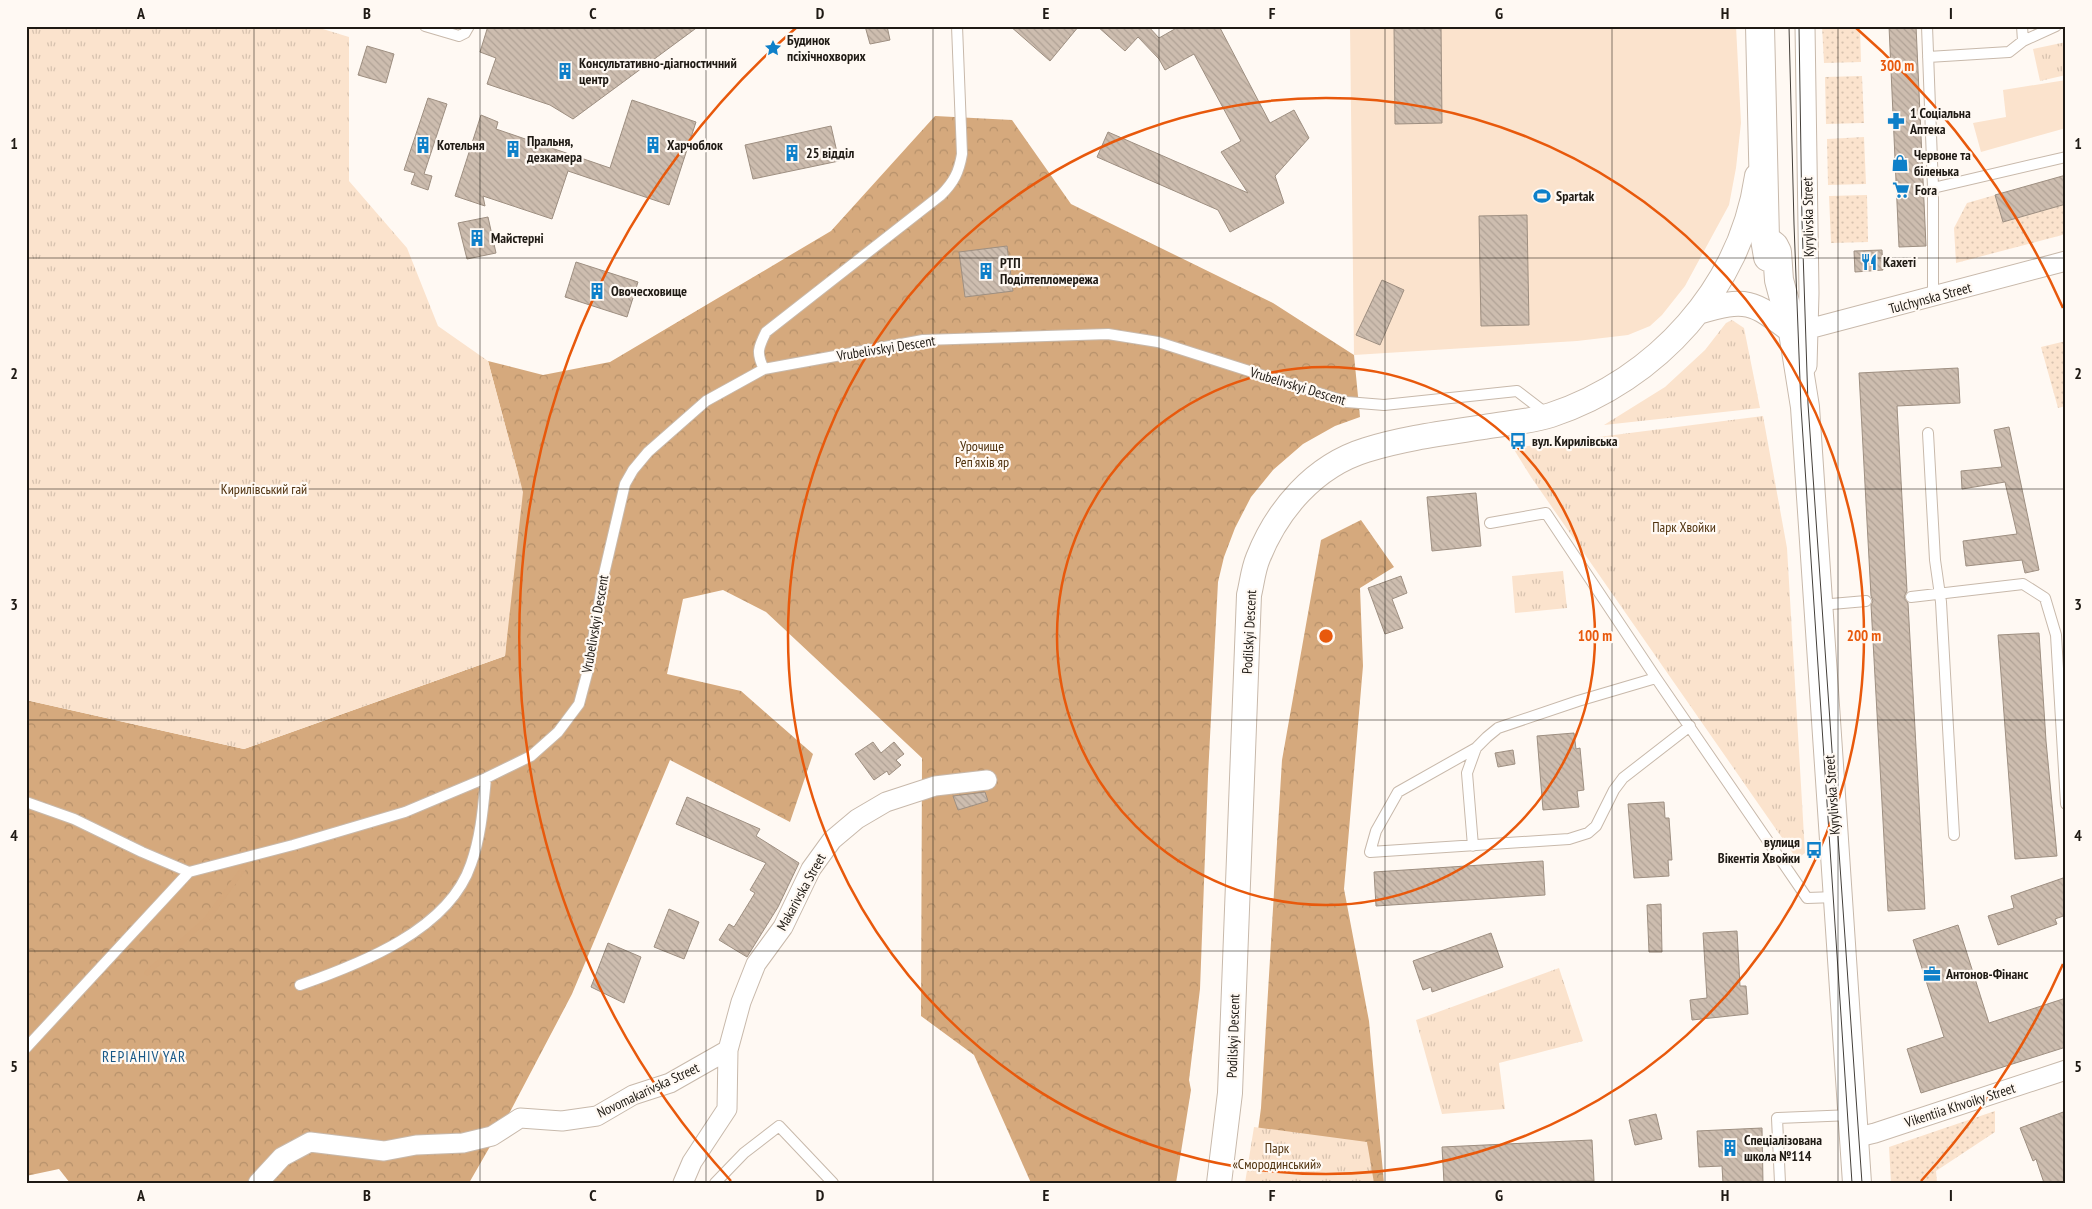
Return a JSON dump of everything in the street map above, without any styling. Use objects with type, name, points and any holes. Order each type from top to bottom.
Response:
[{"type":"main road","name":"Kyrylivska Street","points":[[1760,26],[1765,239],[1774,246],[1777,252],[1779,280],[1801,331],[1857,1183]]},
{"type":"street","name":"Kyrylivska Street","points":[[1801,331],[1805,26]]},
{"type":"street","name":"Podilskyi Descent","points":[[1219,1183],[1230,1093],[1249,595],[1257,560],[1273,524],[1298,492],[1331,466],[1364,450],[1401,441],[1549,416],[1594,398],[1638,371],[1668,344],[1698,312],[1720,281],[1738,248],[1753,201],[1762,138]]},
{"type":"street","name":"Tulchynska Street","points":[[1801,331],[2066,261]]},
{"type":"street","points":[[1698,312],[1722,305],[1741,303],[1760,309],[1801,331]]},
{"type":"street","name":"Makarivska Street","points":[[683,1183],[692,1162],[727,1109],[728,1050],[741,1002],[756,964],[783,927],[811,869],[832,840],[857,819],[886,802],[935,786],[987,780]]},
{"type":"street","name":"Novomakarivska Street","points":[[258,1183],[282,1157],[310,1142],[384,1151],[416,1145],[463,1143],[492,1136],[520,1118],[562,1121],[597,1116],[633,1095],[670,1083],[728,1050]]},
{"type":"street","name":"Vikentiia Khvoiky Street","points":[[1853,1126],[1875,1133],[2066,1070]]},
{"type":"lane","points":[[425,26],[458,36],[465,33],[469,26]]},
{"type":"lane","points":[[764,370],[758,357],[759,345],[766,332],[941,194],[952,184],[959,172],[962,154],[957,26]]},
{"type":"lane","points":[[1927,26],[1934,188],[1933,297]]},
{"type":"lane","points":[[2022,26],[2024,41]]},
{"type":"lane","points":[[1928,58],[2008,52],[2024,41],[2056,26]]},
{"type":"lane","points":[[1934,188],[2066,157]]},
{"type":"lane","name":"Vrubelivskyi Descent","points":[[189,872],[293,845],[406,812],[486,778],[531,756],[558,732],[578,704],[588,670],[604,574],[625,484],[633,470],[648,452],[706,400],[764,370],[922,340],[1108,334],[1158,342],[1347,402],[1384,405],[1517,391],[1549,416]]},
{"type":"lane","points":[[1928,433],[1935,560],[1940,594],[1954,835]]},
{"type":"lane","points":[[1490,523],[1546,513],[1656,678],[1807,898],[1839,897]]},
{"type":"lane","points":[[1911,597],[2023,584],[2045,598],[2056,635],[2066,804]]},
{"type":"lane","points":[[1819,605],[1866,601]]},
{"type":"lane","points":[[1656,678],[1578,701],[1498,728],[1476,748],[1398,792],[1376,831],[1370,852],[1570,839],[1588,833],[1596,826],[1614,790],[1623,778],[1690,726]]},
{"type":"lane","points":[[1473,846],[1467,773],[1476,748]]},
{"type":"lane","points":[[300,985],[346,969],[390,947],[433,918],[452,899],[470,866],[482,826],[486,778]]},
{"type":"lane","points":[[26,802],[74,819],[142,852],[189,872],[26,1048]]},
{"type":"lane","points":[[1780,1183],[1777,1118],[1853,1126]]},
{"type":"lane","points":[[716,1183],[744,1153],[780,1126],[832,1183]]},
{"type":"green space","name":"Кирилівський гай","points":[[26,26],[313,26],[349,37],[349,181],[407,248],[438,326],[488,361],[523,492],[505,656],[244,749],[26,700]]},
{"type":"green space","name":"Spartak","points":[[1350,26],[1736,26],[1741,123],[1736,168],[1729,205],[1685,286],[1662,315],[1650,326],[1628,335],[1577,341],[1354,355]]},
{"type":"green space","points":[[1822,26],[1860,26],[1861,62],[1824,63]]},
{"type":"green space","points":[[2066,42],[2066,75],[2040,81],[2033,49]]},
{"type":"green space","points":[[1862,76],[1864,123],[1826,124],[1825,77]]},
{"type":"green space","points":[[2066,80],[2066,128],[1981,152],[1973,123],[2006,117],[2003,90]]},
{"type":"green space","name":"Урочище Реп'яхів яр","points":[[935,116],[1012,120],[1071,204],[1273,303],[1354,355],[1360,417],[1335,426],[1303,444],[1273,470],[1251,497],[1235,528],[1224,557],[1218,582],[1200,989],[1189,1080],[1191,1090],[1176,1183],[1031,1183],[974,1055],[921,1016],[922,758],[766,612],[723,590],[683,599],[667,674],[741,691],[813,754],[790,822],[670,760],[572,994],[511,1110],[469,1183],[70,1183],[59,1169],[26,1176],[26,700],[244,749],[505,656],[518,474],[488,361],[543,375],[610,362],[831,231]]},
{"type":"green space","points":[[1864,137],[1866,184],[1828,185],[1827,139]]},
{"type":"green space","points":[[1867,195],[1868,242],[1831,243],[1829,196]]},
{"type":"green space","points":[[1995,195],[2003,222],[2066,204],[2066,234],[1956,263],[1954,228],[1967,203]]},
{"type":"green space","points":[[1732,320],[1744,328],[1760,408],[1604,425],[1665,387],[1705,350],[1726,323]]},
{"type":"green space","points":[[2066,341],[2066,406],[2058,408],[2041,347]]},
{"type":"green space","name":"Парк Хвойки","points":[[1763,416],[1787,548],[1805,853],[1798,858],[1794,855],[1531,477],[1513,448]]},
{"type":"green space","points":[[1361,520],[1394,567],[1360,588],[1363,666],[1344,889],[1369,1021],[1384,1183],[1251,1183],[1261,1108],[1282,760],[1321,540]]},
{"type":"green space","points":[[1563,571],[1567,608],[1515,613],[1512,576]]},
{"type":"green space","points":[[1559,968],[1583,1041],[1499,1063],[1505,1109],[1442,1114],[1416,1020]]},
{"type":"green space","points":[[1995,1111],[1995,1132],[1936,1171],[1937,1183],[1891,1183],[1889,1147]]},
{"type":"green space","name":"Парк «Смородинський»","points":[[1254,1127],[1367,1142],[1374,1183],[1245,1183]]},
{"type":"building","name":"Консультативно-діагностичний центр","points":[[488,26],[699,26],[573,119],[550,105],[487,84],[496,58],[480,52]]},
{"type":"building","points":[[865,26],[887,26],[890,40],[870,44]]},
{"type":"building","points":[[1010,26],[1079,26],[1050,61]]},
{"type":"building","points":[[1097,26],[1148,26],[1159,38],[1180,26],[1219,26],[1270,123],[1294,110],[1309,138],[1275,176],[1284,203],[1230,232],[1218,210],[1097,157],[1108,132],[1248,193],[1221,152],[1241,141],[1194,54],[1165,70],[1159,59],[1138,37],[1125,51]]},
{"type":"building","points":[[1394,26],[1441,26],[1442,123],[1395,124]]},
{"type":"building","points":[[1889,26],[1916,26],[1926,246],[1899,247]]},
{"type":"building","points":[[367,46],[394,54],[386,83],[358,75]]},
{"type":"building","name":"Котельня","points":[[428,98],[447,104],[424,174],[432,176],[428,190],[411,184],[415,173],[404,170]]},
{"type":"building","points":[[632,100],[696,122],[669,205],[568,171],[552,219],[483,196],[485,206],[455,196],[481,115],[498,122],[496,129],[610,168]]},
{"type":"building","name":"25 відділ","points":[[831,126],[839,161],[753,179],[745,145]]},
{"type":"building","points":[[2066,175],[2066,204],[2003,222],[1995,195]]},
{"type":"building","points":[[1527,215],[1529,325],[1481,326],[1479,216]]},
{"type":"building","name":"Майстерні","points":[[488,217],[496,253],[467,259],[458,223]]},
{"type":"building","name":"РТП Поділтепломережа","points":[[1007,246],[1013,291],[965,297],[959,252]]},
{"type":"building","points":[[1882,250],[1883,270],[1855,272],[1854,251]]},
{"type":"building","name":"Овочесховище","points":[[576,262],[638,282],[627,317],[565,297]]},
{"type":"building","points":[[1382,280],[1404,290],[1380,345],[1356,335]]},
{"type":"building","points":[[1958,368],[1960,403],[1897,406],[1907,591],[1904,597],[1908,603],[1925,909],[1888,911],[1871,605],[1873,601],[1871,596],[1859,373]]},
{"type":"building","points":[[2009,427],[2039,570],[2025,573],[2022,560],[1966,566],[1963,541],[2017,534],[2005,482],[1962,489],[1961,471],[2002,467],[1994,430]]},
{"type":"building","points":[[1476,493],[1481,546],[1432,551],[1427,497]]},
{"type":"building","points":[[1401,576],[1407,593],[1392,599],[1403,628],[1385,634],[1368,588]]},
{"type":"building","points":[[2039,633],[2046,741],[2057,856],[2015,859],[1998,635]]},
{"type":"building","points":[[1574,733],[1576,749],[1580,748],[1584,790],[1577,791],[1579,807],[1543,810],[1537,736]]},
{"type":"building","points":[[873,742],[881,753],[894,742],[904,754],[896,760],[901,765],[889,775],[887,771],[874,780],[855,754]]},
{"type":"building","points":[[1513,750],[1515,764],[1498,767],[1495,753]]},
{"type":"building","points":[[985,792],[988,801],[958,810],[953,796]]},
{"type":"building","points":[[687,797],[760,829],[756,836],[799,863],[778,907],[747,957],[719,940],[729,924],[734,927],[755,893],[750,890],[766,863],[676,824]]},
{"type":"building","points":[[1664,802],[1665,818],[1669,818],[1672,860],[1668,860],[1669,876],[1634,878],[1628,804]]},
{"type":"building","points":[[1543,861],[1545,895],[1376,906],[1374,872]]},
{"type":"building","points":[[2066,877],[2066,915],[2055,919],[2057,924],[1998,945],[1988,916],[2014,908],[2011,896]]},
{"type":"building","points":[[1661,904],[1662,952],[1649,952],[1647,905]]},
{"type":"building","points":[[669,909],[699,922],[684,959],[654,947]]},
{"type":"building","points":[[1958,925],[1989,1023],[2066,998],[2066,1047],[1921,1093],[1907,1049],[1944,1037],[1913,940]]},
{"type":"building","points":[[1737,931],[1740,986],[1746,986],[1748,1014],[1692,1020],[1690,1000],[1707,998],[1703,933]]},
{"type":"building","points":[[1491,933],[1503,967],[1432,992],[1431,987],[1423,990],[1413,961]]},
{"type":"building","points":[[608,943],[641,957],[624,1003],[591,987]]},
{"type":"building","points":[[2066,1111],[2066,1183],[2044,1183],[2036,1159],[2033,1161],[2020,1128]]},
{"type":"building","points":[[1656,1114],[1662,1139],[1635,1145],[1629,1120]]},
{"type":"building","name":"Спеціалізована школа №114","points":[[1762,1128],[1763,1183],[1723,1183],[1722,1166],[1699,1167],[1697,1131]]},
{"type":"building","points":[[1592,1140],[1594,1181],[1444,1183],[1442,1147]]},
{"type":"waterway","points":[[147,973],[207,919],[243,869],[255,838]]},
{"type":"tram line","points":[[1789,26],[1801,407],[1852,1183]]},
{"type":"tram line","points":[[1799,26],[1802,221],[1808,404],[1862,1183]]},
{"type":"place","name":"Будинок псіхічнохворих","points":[[773,48]]},
{"type":"place","name":"Консультативно-діагностичний центр","points":[[565,71]]},
{"type":"place","name":"1 Соціальна Аптека","points":[[1896,121]]},
{"type":"place","name":"Котельня","points":[[423,145]]},
{"type":"place","name":"Харчоблок","points":[[653,145]]},
{"type":"place","name":"Пральня, дезкамера","points":[[513,149]]},
{"type":"place","name":"25 відділ","points":[[792,153]]},
{"type":"place","name":"Червоне та біленька","points":[[1900,163]]},
{"type":"place","name":"Fora","points":[[1901,190]]},
{"type":"place","name":"Spartak","points":[[1542,196]]},
{"type":"place","name":"Майстерні","points":[[477,238]]},
{"type":"place","name":"Кахеті","points":[[1869,262]]},
{"type":"place","name":"РТП Поділтепломережа","points":[[986,271]]},
{"type":"place","name":"Овочесховище","points":[[597,291]]},
{"type":"place","name":"вул. Кирилівська","points":[[1518,441]]},
{"type":"place","name":"вулиця Вікентія Хвойки","points":[[1814,850]]},
{"type":"place","name":"Антонов-Фінанс","points":[[1932,974]]},
{"type":"place","name":"Спеціалізована школа №114","points":[[1730,1148]]},
{"type":"district","name":"REPIAHIV YAR","points":[[144,1056]]}]
